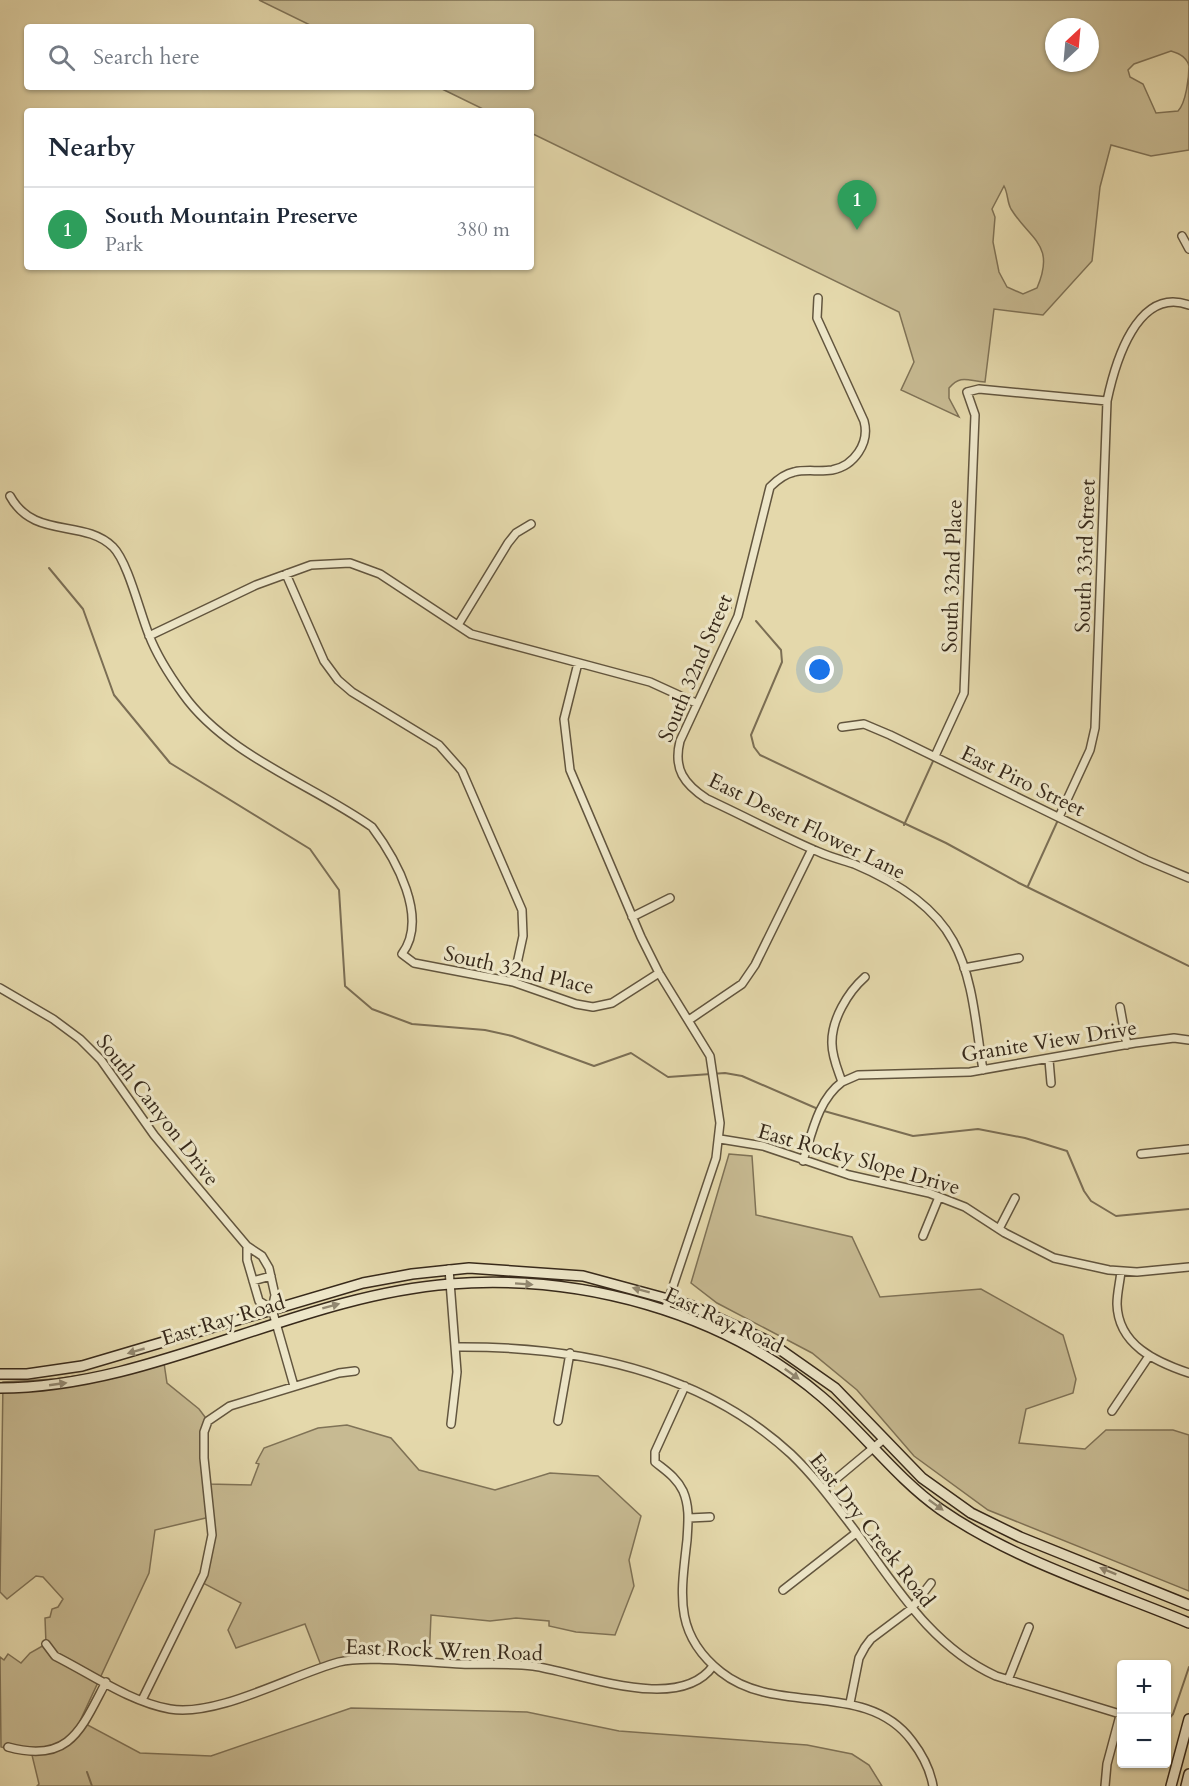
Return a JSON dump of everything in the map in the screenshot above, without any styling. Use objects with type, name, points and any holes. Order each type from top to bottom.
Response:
[{"type":"main road","name":"East Ray Road","points":[[0,1388],[27,1388],[81,1381],[274,1317],[363,1283],[449,1269],[512,1269],[583,1276],[670,1298],[746,1329],[783,1349],[835,1388],[922,1478],[971,1513],[1020,1537],[1189,1605]]},
{"type":"main road","name":"East Ray Road","points":[[0,1374],[53,1371],[82,1366],[274,1317],[360,1298],[451,1284],[509,1283],[554,1286],[604,1294],[665,1310],[740,1343],[791,1372],[844,1418],[915,1489],[966,1526],[1017,1551],[1189,1623]]},
{"type":"main road","points":[[1171,1786],[1189,1719]]},
{"type":"main road","points":[[1186,1786],[1189,1774]]},
{"type":"street","points":[[1182,236],[1189,249]]},
{"type":"street","name":"South 32nd Street","points":[[678,770],[676,756],[680,741],[742,606],[770,487],[779,478],[794,471],[832,470],[846,465],[862,449],[865,437],[864,421],[817,318],[818,298]]},
{"type":"street","name":"South 33rd Street","points":[[1059,817],[1090,750],[1095,728],[1107,401],[1111,382],[1137,322],[1149,309],[1158,304],[1179,302],[1189,304]]},
{"type":"street","name":"South 32nd Place","points":[[935,756],[964,693],[975,415],[967,392],[979,389],[1107,401]]},
{"type":"street","points":[[10,496],[16,508],[31,520],[86,534],[113,546],[122,561],[149,636],[256,585],[311,565],[338,561],[367,567],[458,625],[488,640],[650,682],[696,703]]},
{"type":"street","points":[[458,625],[508,543],[516,533],[531,524]]},
{"type":"street","points":[[286,574],[324,661],[338,680],[352,693],[439,745],[462,771],[522,910],[523,936],[513,982]]},
{"type":"street","name":"South 32nd Place","points":[[149,636],[168,672],[185,697],[209,723],[244,749],[372,827],[385,844],[414,916],[410,943],[402,954],[414,963],[513,982],[576,1004],[593,1007],[612,1003],[659,973]]},
{"type":"street","points":[[578,663],[564,718],[570,770],[632,916],[659,973],[710,1056],[717,1091],[720,1139],[665,1310]]},
{"type":"street","name":"East Piro Street","points":[[842,727],[864,724],[1189,878]]},
{"type":"street","name":"East Desert Flower Lane","points":[[678,770],[692,789],[707,799],[812,849],[854,864],[895,884],[940,922],[953,941],[964,968],[983,1070]]},
{"type":"street","points":[[689,1020],[742,984],[756,965],[812,849]]},
{"type":"street","points":[[632,916],[670,898]]},
{"type":"street","points":[[964,968],[1019,958]]},
{"type":"street","points":[[803,1161],[823,1104],[833,1089],[842,1082],[832,1045],[835,1028],[851,989],[865,977]]},
{"type":"street","name":"South Canyon Drive","points":[[0,988],[53,1019],[80,1039],[101,1060],[154,1135],[246,1246],[262,1256],[271,1276],[275,1295],[274,1317]]},
{"type":"street","points":[[1120,1007],[1127,1045]]},
{"type":"street","name":"Granite View Drive","points":[[842,1082],[858,1075],[983,1070],[1174,1038],[1189,1040]]},
{"type":"street","points":[[1049,1060],[1051,1083]]},
{"type":"street","name":"East Rocky Slope Drive","points":[[720,1139],[763,1146],[803,1161],[939,1197],[965,1207],[999,1229],[1054,1258],[1121,1271],[1176,1270],[1189,1267]]},
{"type":"street","points":[[1141,1154],[1189,1149]]},
{"type":"street","points":[[923,1236],[939,1197]]},
{"type":"street","points":[[999,1229],[1015,1198]]},
{"type":"street","name":"South Canyon Drive","points":[[246,1246],[247,1260],[259,1301],[274,1317]]},
{"type":"street","points":[[449,1269],[456,1347],[456,1392],[451,1424]]},
{"type":"street","points":[[1121,1271],[1117,1304],[1120,1322],[1128,1335],[1158,1362],[1189,1372]]},
{"type":"street","points":[[253,1281],[271,1276]]},
{"type":"street","points":[[274,1317],[294,1386]]},
{"type":"street","name":"East Dry Creek Road","points":[[456,1347],[508,1346],[570,1353],[635,1369],[685,1386],[736,1413],[769,1435],[824,1489],[911,1608],[945,1644],[978,1667],[1008,1680],[1117,1710]]},
{"type":"street","points":[[558,1421],[570,1353]]},
{"type":"street","points":[[1112,1411],[1149,1356]]},
{"type":"street","points":[[142,1700],[204,1574],[210,1554],[212,1535],[204,1458],[204,1432],[208,1421],[230,1406],[339,1373],[355,1371]]},
{"type":"street","points":[[685,1386],[655,1452],[655,1462],[674,1477],[683,1492],[689,1518],[681,1593],[688,1629],[694,1642],[724,1675],[752,1689],[850,1703],[882,1713],[903,1728],[925,1761],[933,1786]]},
{"type":"street","points":[[824,1489],[884,1439]]},
{"type":"street","points":[[689,1518],[710,1517]]},
{"type":"street","points":[[783,1590],[856,1533]]},
{"type":"street","points":[[850,1703],[859,1658],[865,1647],[871,1639],[911,1608],[930,1582]]},
{"type":"street","points":[[1008,1680],[1029,1627]]},
{"type":"street","name":"East Rock Wren Road","points":[[46,1644],[55,1656],[142,1700],[170,1709],[202,1709],[341,1661],[533,1666],[581,1679],[663,1689],[688,1686],[705,1677],[713,1665]]},
{"type":"street","points":[[8,1747],[41,1752],[66,1745],[80,1730],[106,1682]]},
{"type":"street","points":[[1105,1786],[1107,1764],[1120,1714]]},
{"type":"shaded area","points":[[259,0],[1189,0],[1189,66],[1189,150],[1151,156],[1111,145],[1100,187],[1092,261],[1043,315],[994,309],[985,382],[961,380],[949,388],[949,398],[959,417],[901,390],[914,362],[899,312],[534,134],[534,108],[481,108],[444,90],[534,90],[534,24],[308,24]],"holes":[[[1171,51],[1179,54],[1188,63],[1188,83],[1178,111],[1156,113],[1143,84],[1130,77],[1128,70],[1134,64]],[[1004,186],[1011,209],[1033,236],[1044,261],[1037,288],[1023,294],[1007,287],[999,272],[993,242],[995,217],[992,209]]]},
{"type":"shaded area","points":[[729,1154],[752,1156],[756,1215],[852,1237],[880,1297],[981,1289],[1063,1335],[1076,1379],[1073,1393],[1026,1409],[1019,1443],[1085,1449],[1106,1430],[1173,1430],[1189,1435],[1189,1591],[988,1510],[914,1456],[857,1390],[812,1353],[717,1303],[691,1283]]},
{"type":"shaded area","points":[[164,1363],[167,1383],[199,1409],[208,1421],[204,1432],[208,1484],[251,1485],[259,1464],[256,1463],[264,1448],[318,1428],[347,1425],[391,1438],[419,1470],[495,1490],[550,1473],[598,1476],[641,1516],[629,1560],[634,1586],[615,1635],[576,1632],[549,1626],[549,1621],[516,1618],[490,1621],[431,1615],[429,1663],[362,1660],[322,1668],[305,1624],[236,1648],[228,1630],[241,1603],[201,1582],[210,1554],[210,1517],[155,1530],[149,1573],[80,1721],[140,1753],[211,1756],[351,1708],[527,1712],[619,1731],[807,1745],[852,1754],[869,1765],[882,1786],[37,1786],[39,1784],[32,1755],[1,1747],[0,1657],[4,1660],[8,1654],[21,1663],[30,1653],[46,1644],[45,1618],[50,1617],[52,1609],[58,1607],[63,1599],[43,1577],[36,1576],[7,1599],[0,1592],[3,1382],[55,1379]]},
{"type":"waterway","points":[[49,568],[83,609],[114,695],[170,763],[310,849],[339,890],[345,986],[372,1009],[412,1024],[485,1030],[512,1036],[594,1066],[631,1053],[668,1077],[725,1073],[742,1076],[818,1109]]},
{"type":"waterway","points":[[725,605],[731,608]]},
{"type":"waterway","points":[[756,621],[781,650],[782,662],[751,735],[754,747],[760,755],[946,843],[1019,883],[1189,966]]},
{"type":"waterway","points":[[904,825],[934,759]]},
{"type":"waterway","points":[[1028,886],[1058,820]]},
{"type":"waterway","points":[[824,1111],[913,1136],[978,1129],[1025,1138],[1067,1151],[1084,1191],[1091,1201],[1116,1216],[1189,1209]]},
{"type":"waterway","points":[[1171,1716],[1189,1667]]},
{"type":"waterway","points":[[87,1772],[92,1786]]},
{"type":"place","name":"South Mountain Preserve","points":[[857,230]]}]
